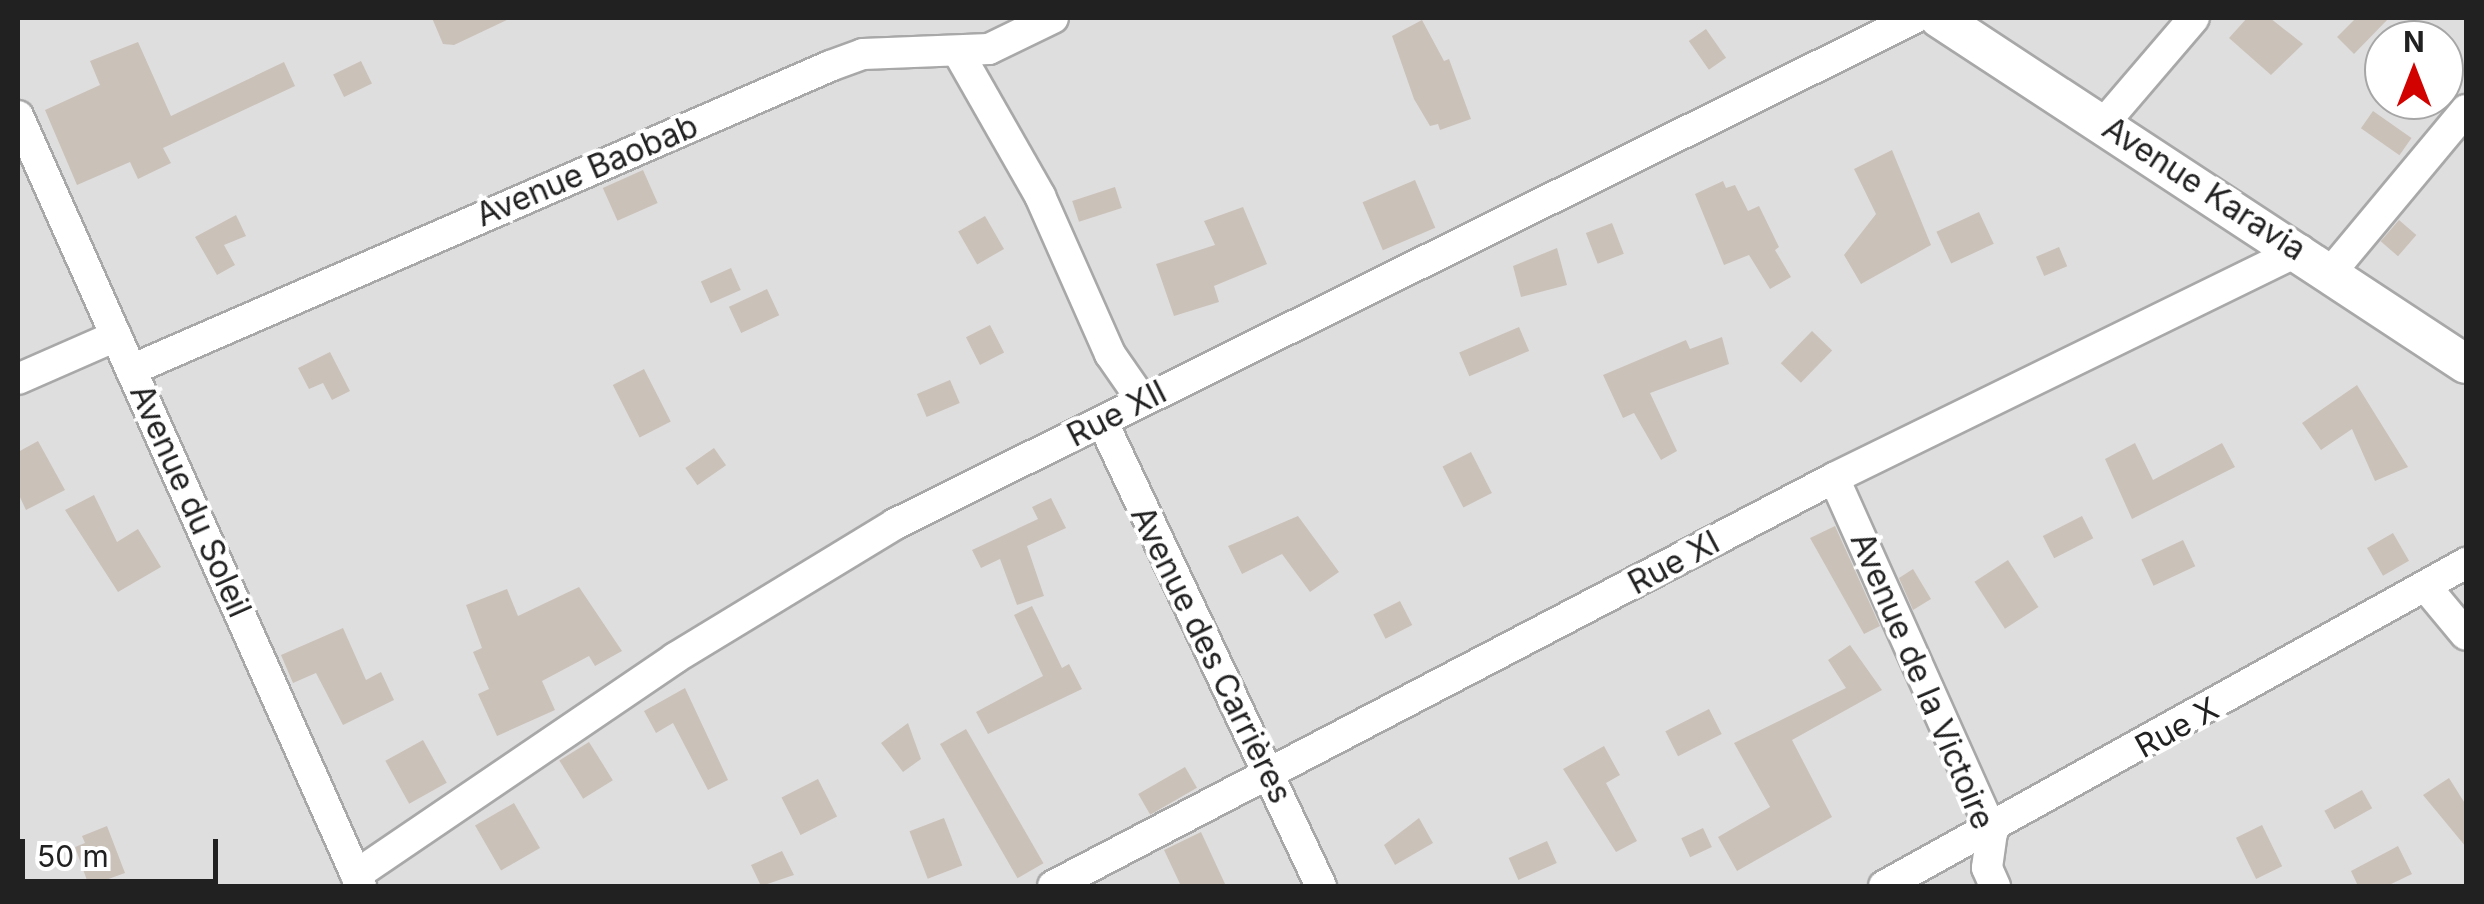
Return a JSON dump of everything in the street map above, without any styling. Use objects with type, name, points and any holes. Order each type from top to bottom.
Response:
[{"type":"street","name":"Avenue Baobab","points":[[131,370],[830,66],[863,54],[989,48],[1053,18]]},
{"type":"street","name":"Rue XII","points":[[358,881],[798,582],[895,524],[1915,18]]},
{"type":"street","name":"Avenue Karavia","points":[[1939,18],[2300,250],[2466,364]]},
{"type":"street","points":[[2104,124],[2194,18]]},
{"type":"street","points":[[958,52],[1040,196],[1110,354],[1142,400]]},
{"type":"street","points":[[2331,272],[2466,110]]},
{"type":"street","name":"Avenue du Soleil","points":[[18,116],[358,881]]},
{"type":"street","name":"Rue XI","points":[[1053,886],[1270,777],[1834,478],[2300,250]]},
{"type":"street","points":[[18,380],[116,336]]},
{"type":"street","name":"Avenue des Carrières","points":[[1103,423],[1320,886]]},
{"type":"street","name":"Avenue de la Victoire","points":[[1834,478],[1992,832],[1986,868],[1995,886]]},
{"type":"street","name":"Rue X","points":[[1884,886],[1992,832],[2466,562]]},
{"type":"street","points":[[2426,587],[2466,635]]},
{"type":"shaded area","points":[[18,18],[2466,18],[2466,886],[18,886]]},
{"type":"building","points":[[432,18],[511,18],[454,45],[443,44]]},
{"type":"building","points":[[2247,18],[2270,18],[2303,44],[2271,75],[2229,38]]},
{"type":"building","points":[[2356,18],[2389,18],[2364,20],[2364,44],[2354,54],[2337,37]]},
{"type":"building","points":[[1422,20],[1444,61],[1449,59],[1471,119],[1440,130],[1438,124],[1430,126],[1414,99],[1392,36]]},
{"type":"building","points":[[1706,29],[1726,58],[1709,70],[1689,41]]},
{"type":"building","points":[[138,42],[171,116],[284,62],[295,86],[163,148],[171,163],[138,179],[130,162],[77,185],[45,110],[100,85],[90,61]]},
{"type":"building","points":[[361,61],[372,83],[344,97],[333,75]]},
{"type":"building","points":[[2367,120],[2386,120],[2412,138],[2399,155],[2361,128]]},
{"type":"building","points":[[1892,150],[1931,245],[1861,284],[1844,255],[1876,214],[1854,169]]},
{"type":"building","points":[[643,170],[658,203],[617,221],[603,188]]},
{"type":"building","points":[[1415,180],[1435,228],[1383,250],[1363,202]]},
{"type":"building","points":[[1723,181],[1726,188],[1735,185],[1748,211],[1759,206],[1779,247],[1775,250],[1791,277],[1770,289],[1749,255],[1724,265],[1695,194]]},
{"type":"building","points":[[1115,187],[1122,208],[1079,222],[1072,201]]},
{"type":"building","points":[[1243,207],[1267,264],[1214,286],[1219,302],[1174,316],[1156,264],[1215,245],[1204,221]]},
{"type":"building","points":[[1979,212],[1994,244],[1951,264],[1936,232]]},
{"type":"building","points":[[236,215],[246,236],[224,245],[235,265],[217,275],[195,237]]},
{"type":"building","points":[[985,216],[1004,249],[977,264],[958,232]]},
{"type":"building","points":[[2399,220],[2416,235],[2398,256],[2381,241]]},
{"type":"building","points":[[1612,223],[1624,254],[1598,264],[1586,233]]},
{"type":"building","points":[[2059,247],[2067,266],[2044,276],[2036,257]]},
{"type":"building","points":[[1557,248],[1567,285],[1521,297],[1513,266]]},
{"type":"building","points":[[731,268],[741,290],[711,303],[701,281]]},
{"type":"building","points":[[767,289],[779,315],[741,333],[729,307]]},
{"type":"building","points":[[990,325],[1004,353],[980,365],[966,337]]},
{"type":"building","points":[[1519,327],[1529,351],[1469,376],[1459,352]]},
{"type":"building","points":[[1812,331],[1832,350],[1801,383],[1781,363]]},
{"type":"building","points":[[1722,337],[1729,364],[1650,393],[1677,451],[1661,460],[1634,413],[1623,418],[1603,375],[1686,340],[1690,349]]},
{"type":"building","points":[[330,352],[350,391],[332,400],[323,383],[309,389],[298,368]]},
{"type":"building","points":[[644,369],[671,422],[640,437],[613,385]]},
{"type":"building","points":[[950,380],[960,403],[927,417],[917,394]]},
{"type":"building","points":[[2357,385],[2408,467],[2375,481],[2352,429],[2321,450],[2302,423]]},
{"type":"building","points":[[38,441],[65,490],[26,510],[18,493],[18,452]]},
{"type":"building","points":[[2135,443],[2153,480],[2222,443],[2235,467],[2132,519],[2105,459]]},
{"type":"building","points":[[714,448],[726,465],[697,485],[685,468]]},
{"type":"building","points":[[1471,452],[1492,493],[1463,508],[1442,467]]},
{"type":"building","points":[[94,495],[117,542],[138,529],[161,567],[118,592],[65,510]]},
{"type":"building","points":[[1051,498],[1066,528],[1027,546],[1044,596],[1017,605],[1000,559],[981,568],[972,550],[1038,519],[1032,507]]},
{"type":"building","points":[[1298,516],[1339,572],[1310,592],[1282,554],[1242,574],[1228,546]]},
{"type":"building","points":[[2082,516],[2093,538],[2054,558],[2043,536]]},
{"type":"building","points":[[1835,526],[1880,626],[1864,634],[1810,538]]},
{"type":"building","points":[[2393,533],[2409,561],[2383,576],[2367,548]]},
{"type":"building","points":[[2183,540],[2195,566],[2154,586],[2141,559]]},
{"type":"building","points":[[2008,560],[2038,607],[2005,629],[1974,582]]},
{"type":"building","points":[[1913,569],[1931,599],[1913,610],[1899,578]]},
{"type":"building","points":[[579,587],[622,651],[595,666],[589,656],[542,681],[555,710],[497,736],[478,694],[489,689],[473,652],[482,648],[466,605],[507,589],[518,616]]},
{"type":"building","points":[[1400,601],[1412,625],[1386,639],[1373,615]]},
{"type":"building","points":[[1032,606],[1062,668],[1069,664],[1082,689],[988,734],[976,712],[1043,676],[1014,615]]},
{"type":"building","points":[[343,628],[366,680],[381,672],[394,700],[343,725],[316,673],[293,683],[281,655]]},
{"type":"building","points":[[1850,645],[1882,690],[1792,740],[1832,817],[1737,871],[1718,837],[1770,807],[1734,743],[1846,688],[1828,660]]},
{"type":"building","points":[[685,688],[728,780],[708,790],[673,723],[656,733],[644,711]]},
{"type":"building","points":[[1709,709],[1722,734],[1678,756],[1665,731]]},
{"type":"building","points":[[908,723],[921,759],[903,772],[881,743]]},
{"type":"building","points":[[966,729],[1044,863],[1018,878],[940,744]]},
{"type":"building","points":[[423,740],[447,783],[409,804],[385,761]]},
{"type":"building","points":[[589,742],[613,780],[583,799],[559,761]]},
{"type":"building","points":[[1604,746],[1620,775],[1606,783],[1637,841],[1616,852],[1563,769]]},
{"type":"building","points":[[1185,767],[1197,788],[1150,815],[1138,794]]},
{"type":"building","points":[[2449,778],[2466,805],[2466,847],[2423,795]]},
{"type":"building","points":[[818,779],[837,816],[801,835],[781,798]]},
{"type":"building","points":[[2362,790],[2372,808],[2335,829],[2324,811]]},
{"type":"building","points":[[514,803],[540,848],[501,871],[475,826]]},
{"type":"building","points":[[944,818],[962,866],[928,879],[909,831]]},
{"type":"building","points":[[1419,818],[1433,843],[1395,865],[1384,845]]},
{"type":"building","points":[[2262,825],[2282,866],[2256,879],[2236,838]]},
{"type":"building","points":[[107,826],[125,873],[89,886],[75,847],[85,843],[82,836]]},
{"type":"building","points":[[1703,828],[1712,847],[1690,857],[1681,838]]},
{"type":"building","points":[[1201,832],[1226,886],[1181,886],[1164,850]]},
{"type":"building","points":[[1547,841],[1557,863],[1518,880],[1509,858]]},
{"type":"building","points":[[2398,846],[2412,874],[2387,886],[2358,886],[2351,871]]},
{"type":"building","points":[[782,851],[794,875],[761,886],[751,865]]}]
